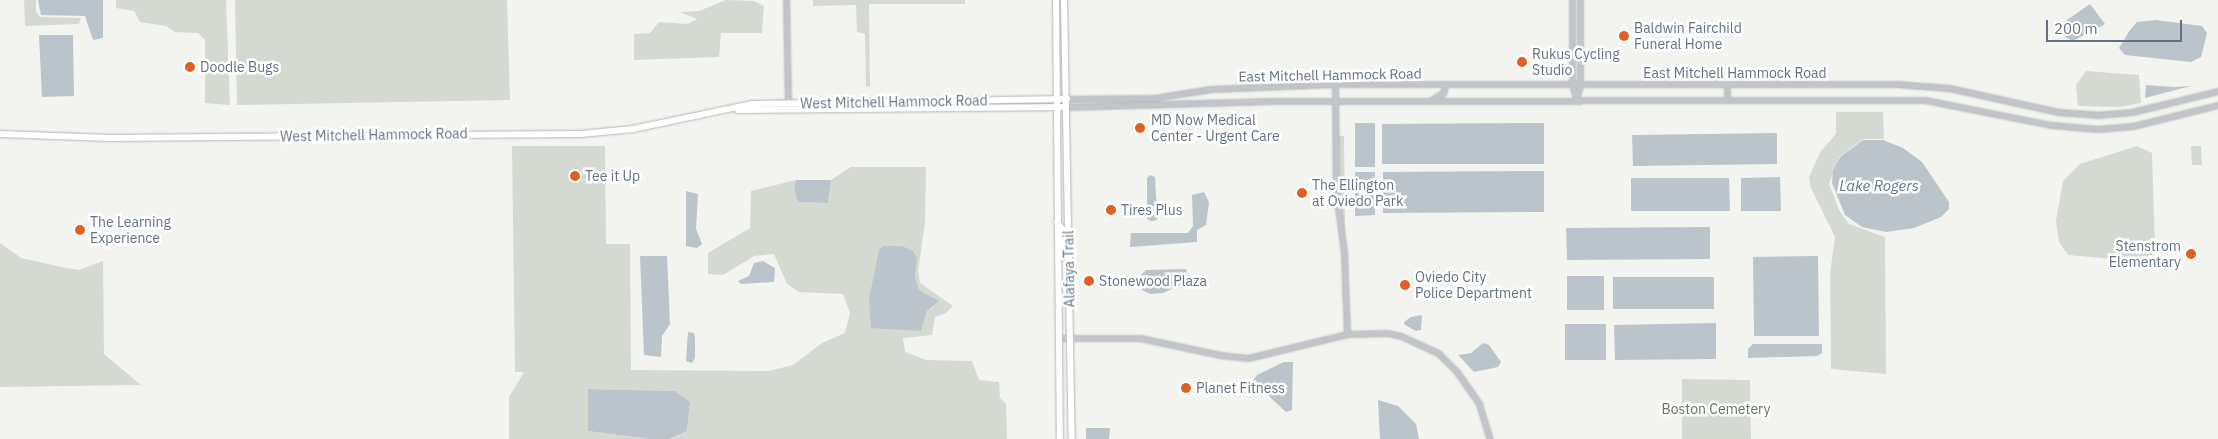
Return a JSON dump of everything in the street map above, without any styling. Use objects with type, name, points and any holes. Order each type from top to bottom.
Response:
[{"type":"main road","name":"Alafaya Trail","points":[[1056,0],[1060,439]]},
{"type":"main road","name":"Alafaya Trail","points":[[1064,0],[1072,439]]},
{"type":"main road","points":[[1057,103],[1067,99]]},
{"type":"main road","name":"West Mitchell Hammock Road","points":[[0,134],[15,133],[103,138],[580,134],[633,129],[752,104],[948,101],[1057,103]]},
{"type":"main road","points":[[929,109],[932,105],[948,101]]},
{"type":"main road","points":[[857,110],[863,105],[890,102]]},
{"type":"main road","name":"West Mitchell Hammock Road","points":[[731,109],[929,109],[1057,103]]},
{"type":"main road","points":[[1057,103],[1066,107]]},
{"type":"main road","name":"West Mitchell Hammock Road","points":[[0,130],[15,133]]},
{"type":"main road","points":[[1057,222],[1063,230],[1064,252],[1069,260]]},
{"type":"street","points":[[786,0],[788,110]]},
{"type":"street","points":[[1572,0],[1572,84],[1576,100]]},
{"type":"street","points":[[1576,100],[1580,84],[1580,0]]},
{"type":"street","points":[[1335,84],[1336,192],[1344,253],[1346,334]]},
{"type":"street","name":"East Mitchell Hammock Road","points":[[1067,99],[1154,98],[1211,89],[1335,84],[1924,85],[2058,112],[2098,115],[2132,112],[2218,91]]},
{"type":"street","points":[[1429,100],[1443,93],[1446,84]]},
{"type":"street","points":[[1727,85],[1727,100]]},
{"type":"street","name":"East Mitchell Hammock Road","points":[[1066,107],[1336,100],[1925,100],[2051,125],[2098,129],[2133,126],[2218,105]]},
{"type":"street","points":[[1059,338],[1140,338],[1220,355],[1248,358],[1346,334],[1387,333],[1418,342],[1438,353],[1471,391],[1485,418],[1490,439]]},
{"type":"green space","points":[[24,0],[36,0],[36,12],[40,17],[81,18],[79,24],[25,26]]},
{"type":"green space","points":[[116,0],[226,0],[230,105],[205,103],[205,40],[198,33],[175,32],[166,26],[140,22],[134,11],[116,8]]},
{"type":"green space","points":[[235,0],[507,0],[510,100],[237,105]]},
{"type":"green space","points":[[726,0],[754,1],[764,6],[762,33],[721,33],[719,57],[634,60],[634,34],[650,33],[659,22],[687,24],[697,19],[680,12],[699,11]]},
{"type":"green space","points":[[813,0],[965,0],[965,4],[869,4],[870,86],[866,87],[865,34],[857,32],[856,5],[813,6]]},
{"type":"green space","points":[[2086,71],[2139,75],[2141,103],[2120,107],[2078,106],[2076,85]]},
{"type":"green space","points":[[1836,112],[1883,112],[1884,139],[1863,139],[1839,157],[1829,184],[1839,210],[1849,224],[1885,237],[1886,374],[1831,369],[1830,274],[1835,237],[1811,188],[1809,177],[1821,151],[1836,134]]},
{"type":"green space","points":[[1338,136],[1344,136],[1345,227],[1342,228],[1338,191]]},
{"type":"green space","points":[[512,146],[605,146],[606,244],[630,244],[631,370],[769,371],[793,365],[822,343],[845,333],[850,313],[843,294],[799,292],[787,284],[774,254],[754,256],[723,275],[708,274],[708,253],[750,228],[751,191],[796,180],[794,188],[798,202],[828,203],[831,180],[851,167],[926,167],[925,223],[918,271],[920,283],[953,306],[946,313],[935,317],[932,335],[903,338],[905,352],[926,360],[972,361],[979,380],[999,382],[1000,398],[1006,404],[1007,439],[669,439],[687,431],[690,402],[675,391],[589,389],[589,431],[649,439],[509,439],[509,397],[524,372],[515,372]],"holes":[[[879,250],[917,258],[915,277],[919,290],[933,307],[927,311],[921,331]]]},
{"type":"green space","points":[[2137,146],[2152,153],[2155,247],[2152,255],[2113,259],[2068,255],[2059,242],[2056,221],[2063,181],[2080,164]]},
{"type":"green space","points":[[2191,146],[2201,146],[2202,165],[2192,165]]},
{"type":"green space","points":[[0,243],[21,258],[66,268],[79,270],[103,261],[104,354],[141,385],[0,387]]},
{"type":"green space","name":"Boston Cemetery","points":[[1682,379],[1750,380],[1751,439],[1682,439]]},
{"type":"water","points":[[38,0],[103,0],[103,38],[93,40],[85,16],[41,15]]},
{"type":"water","points":[[2090,4],[2105,24],[2073,41],[2065,37],[2064,22]]},
{"type":"water","points":[[2156,20],[2202,26],[2207,33],[2201,57],[2191,62],[2125,55],[2119,48],[2137,22]]},
{"type":"water","points":[[39,35],[73,35],[74,96],[42,97]]},
{"type":"water","points":[[2146,85],[2174,87],[2191,86],[2145,98]]},
{"type":"water","points":[[1355,123],[1375,123],[1375,167],[1355,167]]},
{"type":"water","points":[[1544,123],[1544,164],[1382,164],[1382,124]]},
{"type":"water","points":[[1777,133],[1777,164],[1633,166],[1632,135]]},
{"type":"water","name":"Lake Rogers","points":[[1863,140],[1883,140],[1903,148],[1922,162],[1949,202],[1949,209],[1941,217],[1914,228],[1886,232],[1862,227],[1845,215],[1832,183],[1833,171],[1840,157]]},
{"type":"water","points":[[1544,171],[1544,212],[1383,213],[1383,172]]},
{"type":"water","points":[[1355,172],[1375,172],[1375,215],[1355,216]]},
{"type":"water","points":[[1150,175],[1155,177],[1157,215],[1157,220],[1151,221],[1147,219],[1147,178]]},
{"type":"water","points":[[1780,177],[1781,211],[1741,211],[1741,178]]},
{"type":"water","points":[[1631,178],[1729,178],[1730,211],[1631,211]]},
{"type":"water","points":[[796,180],[831,180],[828,203],[798,202],[794,188]]},
{"type":"water","points":[[686,191],[698,194],[696,229],[702,244],[697,248],[686,246]]},
{"type":"water","points":[[1204,192],[1209,202],[1206,225],[1197,230],[1197,242],[1130,247],[1131,233],[1188,233],[1193,226],[1192,195]]},
{"type":"water","points":[[1710,227],[1710,259],[1567,260],[1566,228]]},
{"type":"water","points":[[883,246],[902,246],[913,251],[917,258],[915,277],[919,290],[939,301],[927,311],[921,331],[871,328],[869,299],[879,250]]},
{"type":"water","points":[[640,256],[667,256],[670,324],[662,336],[661,357],[644,355]]},
{"type":"water","points":[[1818,256],[1819,336],[1754,336],[1753,257]]},
{"type":"water","points":[[763,261],[775,268],[774,282],[741,284],[738,281],[749,276],[754,263]]},
{"type":"water","points":[[1186,269],[1188,277],[1180,285],[1163,293],[1150,294],[1142,290],[1140,276],[1146,270]]},
{"type":"water","points":[[1567,276],[1604,276],[1604,310],[1567,310]]},
{"type":"water","points":[[1613,277],[1714,277],[1714,309],[1613,309]]},
{"type":"water","points":[[1422,315],[1421,330],[1416,331],[1405,325],[1404,322],[1411,317]]},
{"type":"water","points":[[1716,323],[1716,359],[1615,360],[1614,325]]},
{"type":"water","points":[[1565,324],[1606,324],[1606,360],[1565,360]]},
{"type":"water","points":[[688,332],[694,333],[695,338],[695,358],[692,363],[686,361]]},
{"type":"water","points":[[1483,343],[1489,345],[1501,362],[1498,367],[1474,372],[1458,355],[1471,353]]},
{"type":"water","points":[[1753,344],[1822,344],[1822,353],[1817,356],[1748,358],[1748,349]]},
{"type":"water","points":[[1284,362],[1293,362],[1292,410],[1286,412],[1253,381],[1257,375]]},
{"type":"water","points":[[588,389],[675,391],[690,402],[687,431],[669,439],[649,439],[588,431]]},
{"type":"water","points":[[1378,400],[1398,406],[1416,424],[1419,439],[1380,439]]},
{"type":"water","points":[[1086,428],[1110,428],[1109,439],[1086,439]]},
{"type":"place","name":"Baldwin Fairchild Funeral Home","points":[[1624,36]]},
{"type":"place","name":"Rukus Cycling Studio","points":[[1522,62]]},
{"type":"place","name":"Doodle Bugs","points":[[190,67]]},
{"type":"place","name":"MD Now Medical Center - Urgent Care","points":[[1140,128]]},
{"type":"place","name":"Tee it Up","points":[[575,176]]},
{"type":"place","name":"The Ellington at Oviedo Park","points":[[1302,193]]},
{"type":"place","name":"Tires Plus","points":[[1111,210]]},
{"type":"place","name":"The Learning Experience","points":[[80,230]]},
{"type":"place","name":"Stenstrom Elementary","points":[[2191,254]]},
{"type":"place","name":"Stonewood Plaza","points":[[1089,281]]},
{"type":"place","name":"Oviedo City Police Department","points":[[1405,285]]},
{"type":"place","name":"Planet Fitness","points":[[1186,388]]}]
